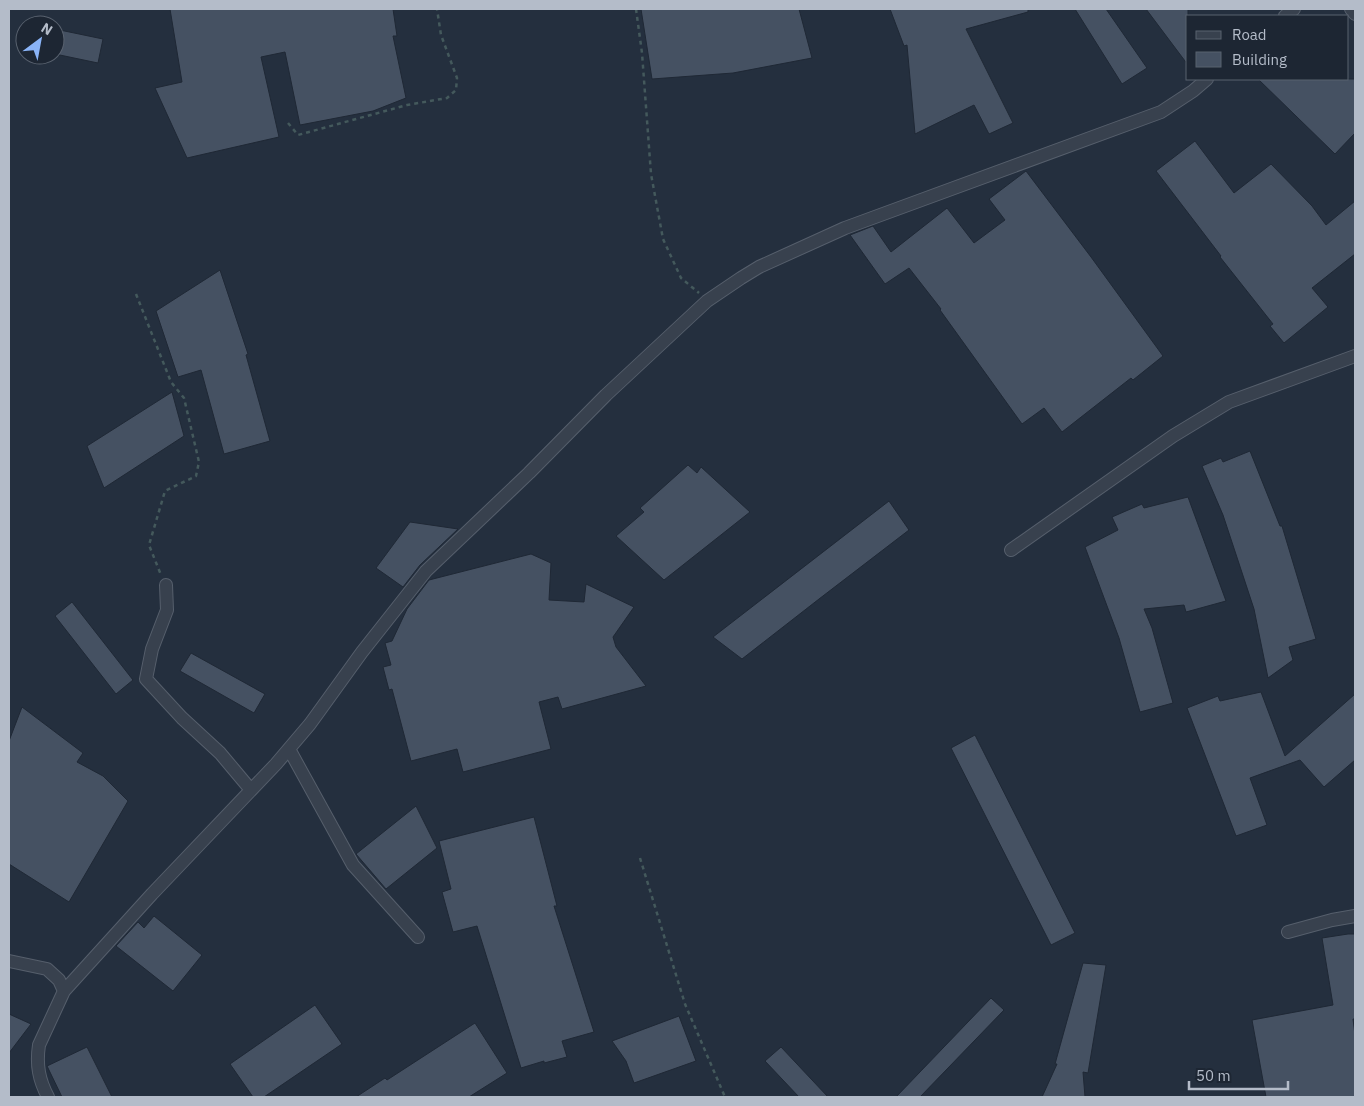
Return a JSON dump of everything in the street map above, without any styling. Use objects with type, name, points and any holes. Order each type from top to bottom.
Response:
[{"type":"street","points":[[1351,9],[1355,14]]},
{"type":"street","points":[[48,1097],[41,1085],[37,1068],[38,1053],[64,991],[152,894],[289,749],[426,571],[487,514],[606,395],[707,301],[759,267],[845,228],[1161,112],[1207,80]]},
{"type":"street","points":[[1011,550],[1173,436],[1229,402],[1355,356]]},
{"type":"street","points":[[166,585],[167,610],[152,649],[146,679],[182,718],[220,754],[251,790]]},
{"type":"street","points":[[289,749],[353,865],[418,937]]},
{"type":"street","points":[[1288,932],[1355,916]]},
{"type":"street","points":[[9,961],[47,969],[60,980],[64,991]]},
{"type":"path","points":[[288,123],[298,135],[407,105],[447,98],[456,90],[457,78],[442,36],[437,9]]},
{"type":"path","points":[[636,9],[642,53],[651,174],[663,239],[681,278],[707,301]]},
{"type":"path","points":[[136,294],[171,382],[184,398],[199,462],[196,476],[165,492],[149,545],[166,585]]},
{"type":"path","points":[[640,858],[685,1004],[725,1097]]},
{"type":"building","points":[[170,9],[393,9],[397,36],[393,36],[406,98],[373,111],[300,125],[285,52],[261,57],[279,137],[187,158],[155,88],[182,82]]},
{"type":"building","points":[[641,9],[799,9],[812,58],[733,73],[652,79]]},
{"type":"building","points":[[890,9],[1028,9],[1028,12],[966,29],[1013,123],[989,134],[974,105],[915,134],[907,45],[904,46]]},
{"type":"building","points":[[1075,9],[1106,9],[1147,68],[1122,84]]},
{"type":"building","points":[[1146,9],[1188,9],[1188,15],[1186,15],[1186,62]]},
{"type":"building","points":[[65,31],[103,39],[98,63],[65,56]]},
{"type":"building","points":[[1355,79],[1355,133],[1335,154],[1259,80]]},
{"type":"building","points":[[1195,141],[1234,193],[1271,164],[1312,206],[1326,225],[1355,201],[1355,254],[1312,288],[1328,307],[1284,343],[1270,326],[1273,324],[1156,171]]},
{"type":"building","points":[[1026,171],[1163,356],[1133,380],[1131,378],[1062,432],[1044,408],[1022,424],[941,309],[909,268],[885,284],[850,235],[873,226],[891,252],[947,208],[974,243],[1005,220],[989,199]]},
{"type":"building","points":[[220,270],[248,354],[246,355],[270,441],[224,454],[201,370],[178,377],[156,311]]},
{"type":"building","points":[[172,392],[184,436],[104,488],[87,446]]},
{"type":"building","points":[[1250,451],[1280,526],[1282,526],[1316,639],[1289,647],[1293,660],[1268,678],[1254,609],[1223,515],[1202,466],[1221,458],[1223,462]]},
{"type":"building","points":[[688,465],[697,473],[701,467],[750,512],[664,580],[616,536],[644,512],[640,508]]},
{"type":"building","points":[[1188,497],[1226,601],[1186,612],[1184,605],[1144,609],[1152,628],[1173,703],[1140,712],[1119,638],[1085,547],[1118,530],[1112,517],[1142,504],[1144,508]]},
{"type":"building","points":[[889,501],[909,530],[742,659],[713,637]]},
{"type":"building","points":[[410,522],[458,529],[420,565],[403,587],[376,568]]},
{"type":"building","points":[[531,554],[551,563],[549,600],[584,602],[586,584],[634,607],[613,637],[616,647],[646,686],[562,709],[558,697],[539,702],[551,749],[463,772],[457,749],[411,761],[392,689],[389,690],[383,667],[391,665],[385,643],[392,641],[407,609],[429,580]]},
{"type":"building","points":[[72,602],[133,680],[116,694],[55,616]]},
{"type":"building","points":[[191,653],[265,694],[254,713],[180,671]]},
{"type":"building","points":[[1261,692],[1285,756],[1355,694],[1355,760],[1324,787],[1300,760],[1250,778],[1267,825],[1236,836],[1187,708],[1218,696],[1220,701]]},
{"type":"building","points":[[22,707],[83,753],[77,762],[103,776],[128,801],[69,902],[9,864],[9,741]]},
{"type":"building","points":[[975,735],[1075,933],[1051,945],[951,748]]},
{"type":"building","points":[[416,806],[437,848],[386,889],[356,854]]},
{"type":"building","points":[[534,817],[557,906],[554,906],[594,1032],[562,1041],[567,1057],[521,1068],[477,926],[453,932],[442,892],[451,889],[439,841]]},
{"type":"building","points":[[154,916],[202,955],[173,991],[116,946],[138,922],[144,928]]},
{"type":"building","points":[[1355,934],[1355,1019],[1353,1019],[1355,1035],[1355,1097],[1266,1097],[1252,1020],[1333,1005],[1322,938]]},
{"type":"building","points":[[1083,963],[1106,965],[1088,1073],[1083,1072],[1085,1097],[1042,1097],[1057,1064],[1055,1064]]},
{"type":"building","points":[[991,998],[1004,1010],[920,1097],[896,1097]]},
{"type":"building","points":[[315,1005],[342,1044],[264,1097],[253,1097],[230,1064]]},
{"type":"building","points":[[9,1014],[31,1024],[9,1053]]},
{"type":"building","points":[[679,1016],[696,1061],[634,1083],[626,1061],[612,1041]]},
{"type":"building","points":[[475,1023],[507,1073],[469,1097],[356,1097],[385,1078],[387,1080]]},
{"type":"building","points":[[87,1047],[112,1097],[62,1097],[47,1066]]},
{"type":"building","points":[[781,1047],[828,1097],[799,1097],[765,1061]]}]
